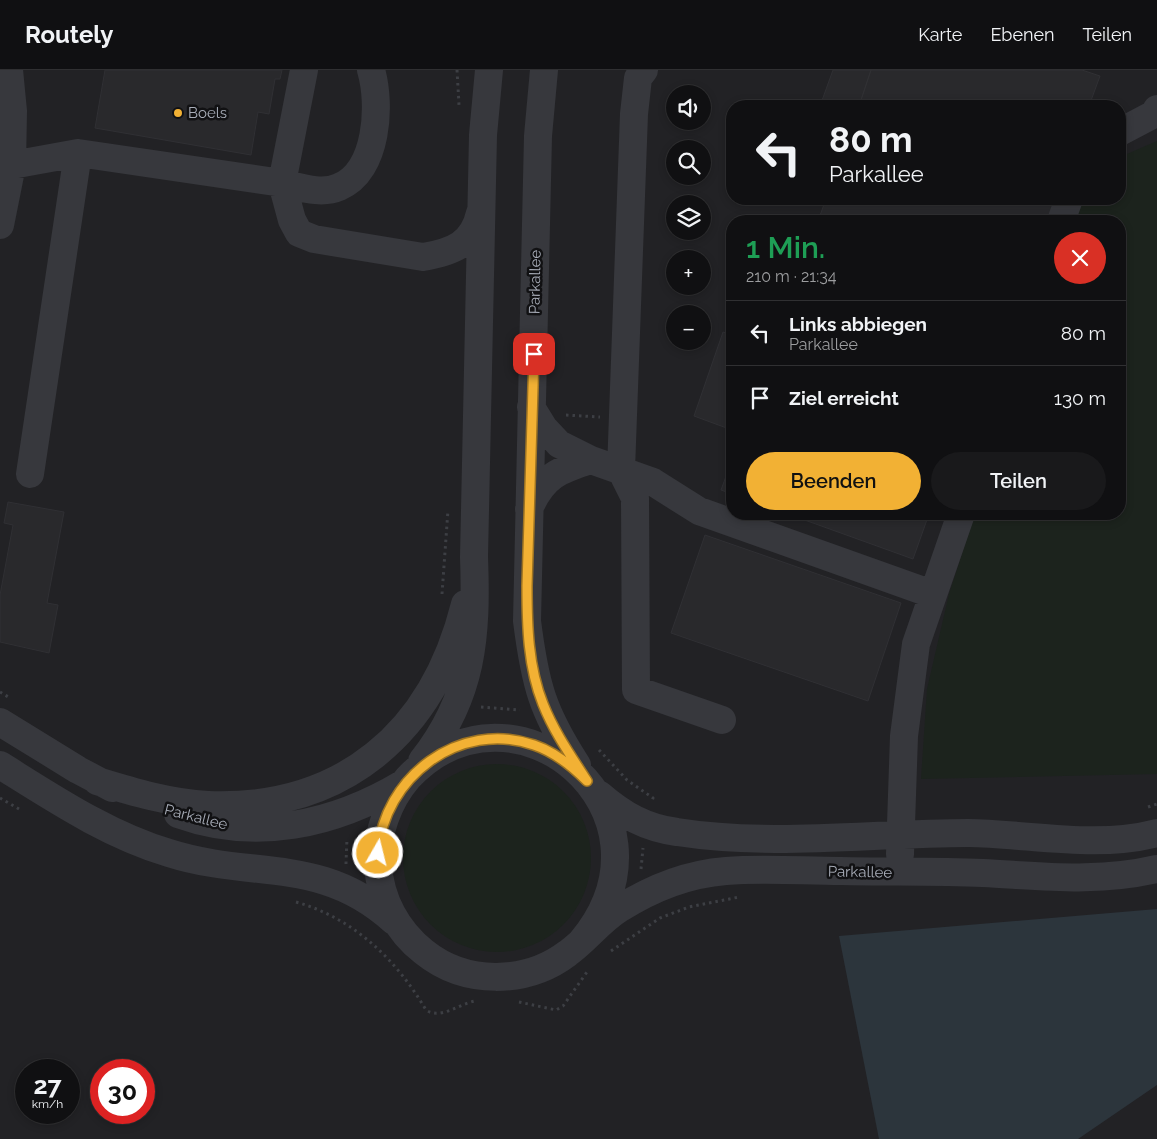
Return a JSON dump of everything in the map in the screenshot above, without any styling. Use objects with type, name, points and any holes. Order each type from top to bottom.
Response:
[{"type":"street","points":[[304,70],[282,183],[292,220],[299,233],[314,239],[404,255],[423,256],[440,254],[456,248],[470,238],[478,222],[482,203]]},
{"type":"street","points":[[12,166],[78,153],[282,183],[322,191],[339,187],[356,176],[366,161],[374,140],[376,87],[371,70]]},
{"type":"street","name":"Parkallee","points":[[399,926],[388,907],[381,886],[378,864],[379,842],[384,821],[393,800],[444,730],[459,700],[469,669],[474,636],[476,609],[474,557],[483,135],[489,70]]},
{"type":"street","name":"Parkallee","points":[[544,70],[538,136],[527,621],[533,671],[542,702],[556,733],[590,785],[610,821],[616,858],[615,876],[604,911],[582,941]]},
{"type":"street","points":[[644,70],[638,78],[634,114],[621,470],[635,498],[636,690],[722,720]]},
{"type":"street","points":[[0,226],[12,166],[13,111],[8,71]]},
{"type":"street","points":[[1126,129],[1154,114],[1157,109]]},
{"type":"street","points":[[30,474],[78,153]]},
{"type":"street","points":[[531,407],[544,428],[559,444],[591,460],[653,482],[699,511],[932,594]]},
{"type":"street","points":[[529,509],[536,491],[558,472],[591,460]]},
{"type":"street","points":[[900,872],[899,835],[904,736],[916,644],[959,520]]},
{"type":"street","points":[[97,781],[157,798],[207,805],[242,805],[300,794],[327,784],[352,771],[386,747],[401,732],[419,710],[435,685],[460,625],[474,557]]},
{"type":"street","name":"Parkallee","points":[[8,711],[97,781],[126,795],[188,818],[244,828],[294,826],[340,814],[367,804],[408,779],[427,762],[446,750],[467,742],[511,739],[533,744],[553,753],[572,765],[590,785],[623,814],[645,824],[676,832],[725,836],[796,838],[993,834],[1078,840],[1114,840],[1157,833]]},
{"type":"street","name":"Parkallee","points":[[0,766],[77,812],[131,839],[194,861],[219,866],[292,872],[319,878],[342,886],[364,898],[399,926],[430,957],[446,966],[481,976],[500,977],[535,971],[553,963],[617,911],[648,892],[686,878],[724,871],[967,873],[1086,879],[1109,878],[1157,869]]},
{"type":"path","points":[[559,444],[558,415],[622,418]]},
{"type":"path","points":[[442,596],[448,505]]},
{"type":"path","points":[[0,692],[8,711]]},
{"type":"path","points":[[459,700],[481,707],[520,710],[542,702]]},
{"type":"path","points":[[596,745],[613,767],[627,780],[653,798],[647,810],[640,876],[660,918]]},
{"type":"path","points":[[0,798],[27,814]]},
{"type":"path","points":[[607,953],[660,918],[689,907],[746,897]]},
{"type":"path","points":[[293,901],[330,914],[363,935],[392,963],[426,1010],[432,1014],[439,1014],[474,1001],[482,1001]]},
{"type":"path","points":[[509,1001],[556,1010],[563,1006],[590,969]]},
{"type":"shaded area","points":[[0,70],[1157,70],[1157,1139],[0,1139]]},
{"type":"shaded area","points":[[1157,141],[1157,774],[921,779],[927,689],[949,594],[973,520],[1126,520],[1126,215],[1075,215],[1078,205],[1126,205],[1126,154]]},
{"type":"shaded area","points":[[497,764],[524,768],[541,775],[563,792],[580,814],[587,831],[591,858],[587,885],[580,902],[563,924],[541,941],[524,948],[497,952],[470,948],[453,941],[431,924],[414,902],[407,885],[403,858],[407,831],[414,814],[431,792],[453,775],[470,768]]},
{"type":"shaded area","points":[[1157,909],[1157,1085],[1078,1139],[879,1139],[839,936]]},
{"type":"building","name":"Boels","points":[[105,70],[282,70],[280,79],[275,79],[269,114],[258,112],[251,155],[95,128]]},
{"type":"building","points":[[833,70],[871,70],[861,100],[822,100]]},
{"type":"building","points":[[871,70],[1082,70],[1100,76],[1091,100],[861,100]]},
{"type":"building","points":[[824,205],[1054,205],[1050,215],[820,215]]},
{"type":"building","points":[[723,332],[726,333],[726,428],[694,416]]},
{"type":"building","points":[[726,476],[726,492],[721,490]]},
{"type":"building","points":[[8,502],[64,512],[47,603],[58,605],[49,653],[0,642],[0,595],[13,525],[4,523]]},
{"type":"building","points":[[805,520],[927,520],[913,559]]},
{"type":"building","points":[[705,535],[901,603],[868,701],[671,633]]},
{"type":"place","name":"Boels","points":[[178,113]]},
{"type":"route","points":[[378,853],[384,821],[393,800],[405,782],[427,762],[446,750],[467,742],[511,739],[533,744],[553,753],[572,765],[587,781],[556,733],[542,702],[533,671],[527,621],[527,586],[534,354]]}]
